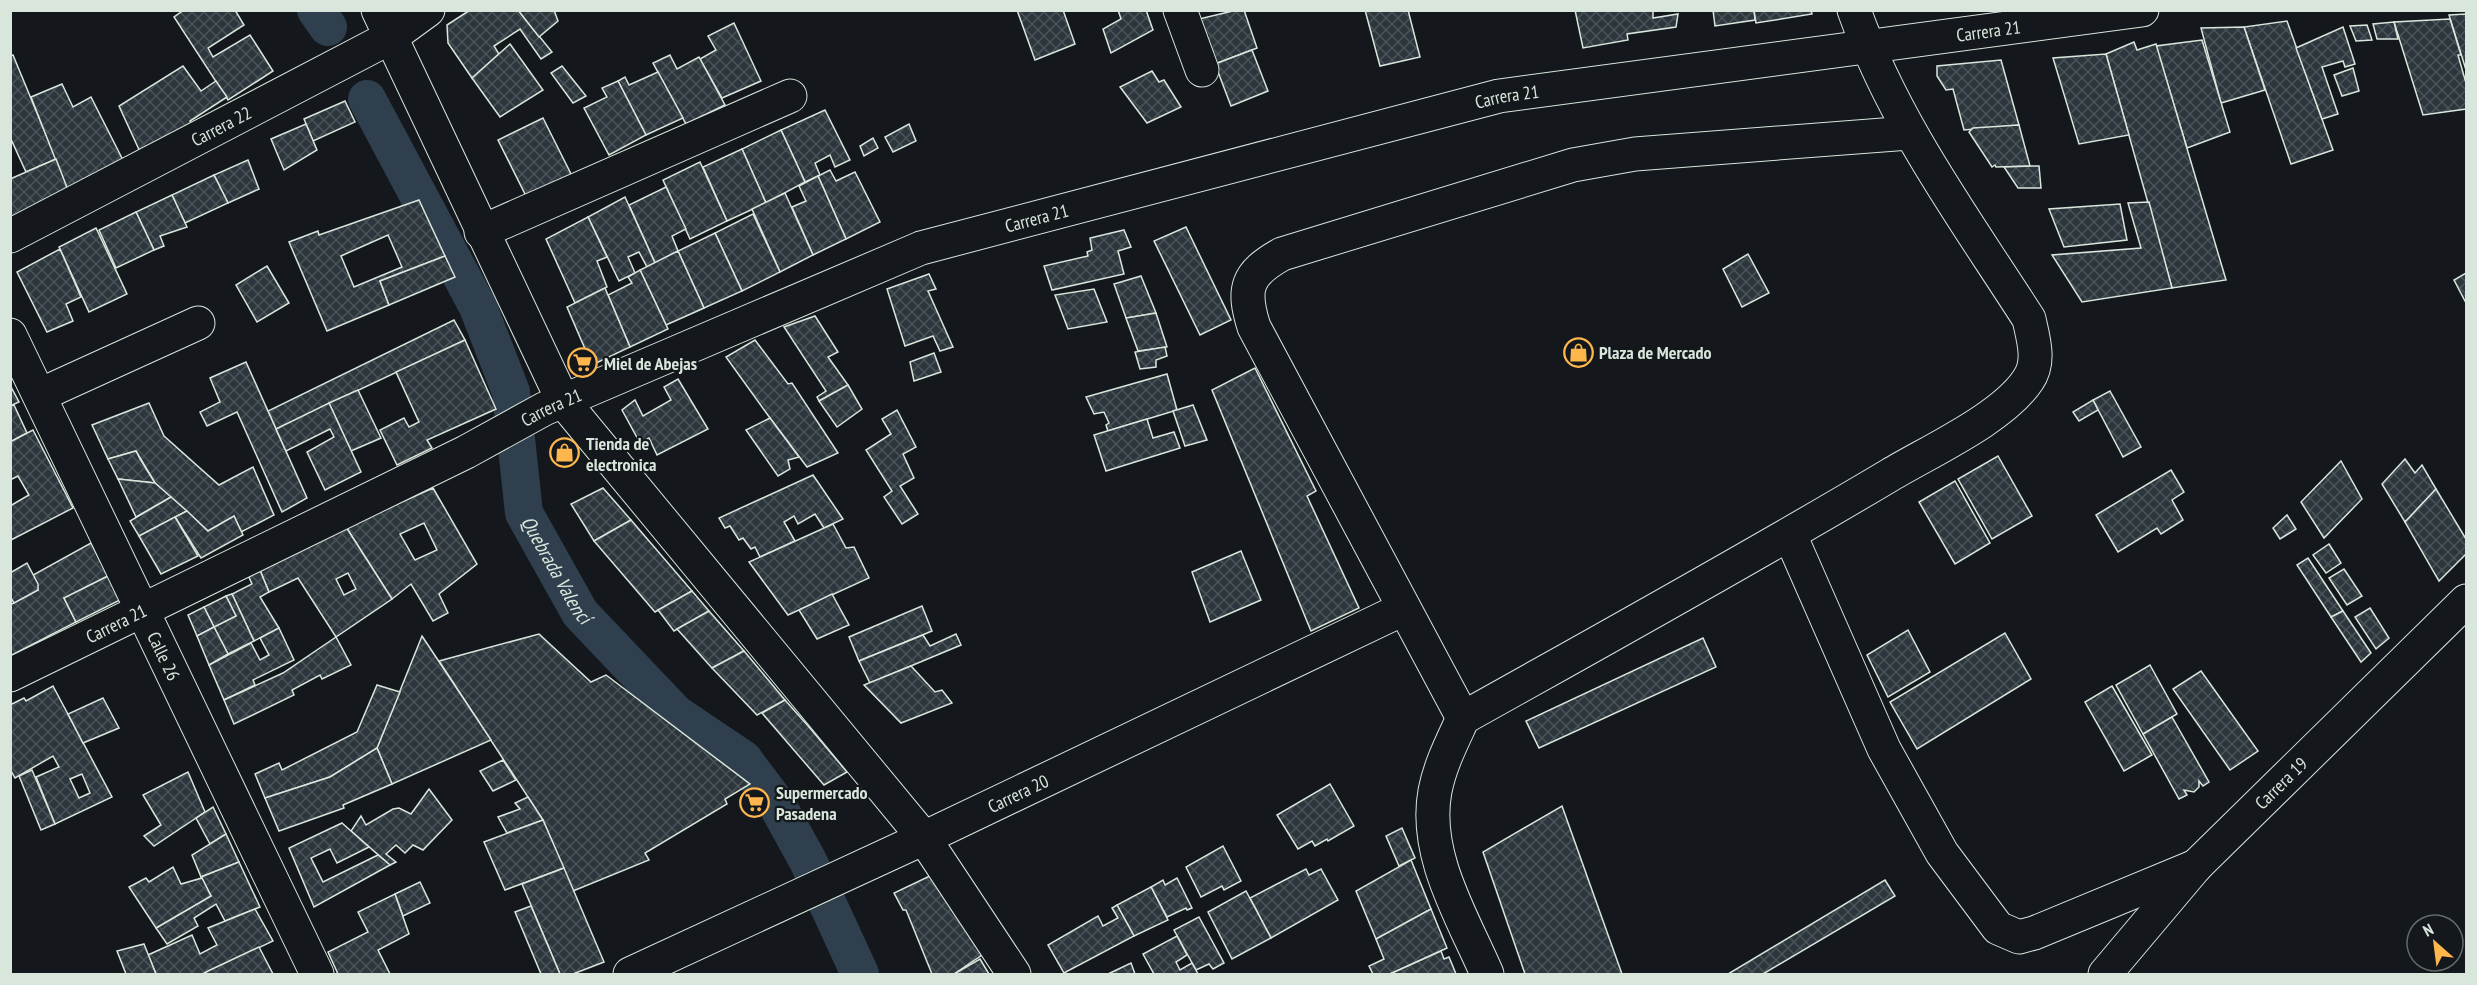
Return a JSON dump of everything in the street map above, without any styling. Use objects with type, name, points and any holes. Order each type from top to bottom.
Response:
[{"type":"street","name":"Carrera 22","points":[[10,236],[384,24],[428,10]]},
{"type":"street","points":[[1180,10],[1202,70]]},
{"type":"street","points":[[1486,975],[1441,869],[1433,826],[1435,792],[1445,756],[1463,718],[1790,535],[2011,401],[2030,378],[2036,352],[2029,319],[1909,133],[1867,49],[1854,10]]},
{"type":"street","name":"Carrera 21","points":[[10,675],[466,452],[553,405],[921,248],[1499,96],[1867,49],[2142,10]]},
{"type":"street","points":[[384,24],[481,232],[553,405],[924,838],[1014,975]]},
{"type":"street","points":[[481,232],[790,96]]},
{"type":"street","points":[[1463,718],[1254,327],[1246,304],[1248,286],[1261,266],[1282,254],[1573,165],[1635,154],[1909,133]]},
{"type":"street","points":[[40,396],[198,323]]},
{"type":"street","name":"Calle 26","points":[[10,335],[144,610],[317,975]]},
{"type":"street","points":[[1790,535],[1884,749],[1942,853],[1998,928],[2019,937],[2034,933],[2196,866]]},
{"type":"street","name":"Carrera 19","points":[[2105,975],[2196,866],[2466,601]]},
{"type":"street","name":"Carrera 20","points":[[630,975],[924,838],[1403,609]]},
{"type":"building","points":[[184,10],[235,10],[244,25],[208,48],[213,57],[250,35],[273,71],[228,100],[174,17]]},
{"type":"building","points":[[470,10],[518,10],[552,52],[541,59],[520,29],[494,46],[499,54],[472,78],[448,43],[447,25]]},
{"type":"building","points":[[518,10],[554,10],[558,21],[539,37]]},
{"type":"building","points":[[1017,10],[1063,10],[1075,44],[1035,60]]},
{"type":"building","points":[[1118,10],[1146,10],[1153,30],[1111,53],[1103,29],[1121,19]]},
{"type":"building","points":[[1244,10],[1257,48],[1215,64],[1199,19]]},
{"type":"building","points":[[1365,10],[1408,10],[1420,57],[1380,66]]},
{"type":"building","points":[[1575,10],[1653,10],[1653,18],[1678,14],[1676,27],[1627,34],[1628,40],[1583,48]]},
{"type":"building","points":[[1713,10],[1754,10],[1755,20],[1715,26]]},
{"type":"building","points":[[1754,10],[1811,10],[1812,14],[1756,23]]},
{"type":"building","points":[[2466,14],[2466,70],[2449,15]]},
{"type":"building","points":[[2450,19],[2461,55],[2458,55],[2466,83],[2466,109],[2423,115],[2394,22]]},
{"type":"building","points":[[2287,21],[2333,150],[2291,164],[2244,27]]},
{"type":"building","points":[[2394,22],[2398,39],[2377,39],[2373,24]]},
{"type":"building","points":[[734,23],[761,81],[722,98],[700,59],[716,50],[708,36]]},
{"type":"building","points":[[2367,25],[2372,40],[2356,41],[2350,26]]},
{"type":"building","points":[[2244,27],[2265,90],[2221,103],[2201,28]]},
{"type":"building","points":[[2343,27],[2355,64],[2345,67],[2343,61],[2322,67],[2338,114],[2322,119],[2296,48]]},
{"type":"building","points":[[2202,40],[2230,132],[2187,148],[2156,46]]},
{"type":"building","points":[[2134,42],[2137,50],[2156,44],[2226,280],[2172,288],[2106,54]]},
{"type":"building","points":[[510,44],[543,90],[500,117],[472,78]]},
{"type":"building","points":[[1252,50],[1268,91],[1231,106],[1215,64]]},
{"type":"building","points":[[2106,54],[2129,135],[2079,144],[2053,58]]},
{"type":"building","points":[[13,55],[56,159],[26,172],[10,137],[10,56]]},
{"type":"building","points":[[670,55],[677,69],[699,57],[725,105],[686,124],[653,63]]},
{"type":"building","points":[[2001,60],[2019,125],[1964,130],[1953,89],[1946,90],[1937,76],[1937,66]]},
{"type":"building","points":[[183,66],[201,91],[216,81],[227,97],[190,121],[193,125],[141,154],[119,106]]},
{"type":"building","points":[[562,66],[586,96],[573,103],[551,73]]},
{"type":"building","points":[[2353,68],[2359,91],[2342,96],[2334,75]]},
{"type":"building","points":[[1152,71],[1159,82],[1164,80],[1181,107],[1147,123],[1120,87]]},
{"type":"building","points":[[658,72],[683,118],[646,135],[618,81],[625,77],[629,85]]},
{"type":"building","points":[[618,81],[646,135],[609,155],[584,108],[607,97],[602,88]]},
{"type":"building","points":[[62,84],[73,107],[91,97],[129,172],[69,194],[31,97]]},
{"type":"building","points":[[345,101],[355,122],[313,141],[304,119]]},
{"type":"building","points":[[825,110],[850,160],[835,167],[830,155],[815,163],[820,175],[805,182],[781,130]]},
{"type":"building","points":[[543,118],[573,178],[528,200],[498,140]]},
{"type":"building","points":[[306,124],[317,150],[284,170],[271,139]]},
{"type":"building","points":[[909,124],[916,141],[893,152],[885,137]]},
{"type":"building","points":[[2019,125],[2030,166],[1996,167],[1995,165],[1992,167],[1969,132],[1973,128]]},
{"type":"building","points":[[781,130],[805,182],[766,203],[742,149]]},
{"type":"building","points":[[873,138],[878,148],[864,156],[860,146]]},
{"type":"building","points":[[742,149],[766,203],[727,221],[703,167]]},
{"type":"building","points":[[56,159],[71,198],[10,231],[10,179]]},
{"type":"building","points":[[248,160],[259,189],[228,203],[214,175]]},
{"type":"building","points":[[700,162],[727,221],[690,239],[663,180]]},
{"type":"building","points":[[2039,166],[2041,188],[2018,188],[2004,167]]},
{"type":"building","points":[[830,170],[836,181],[855,172],[880,222],[846,239],[818,176]]},
{"type":"building","points":[[214,175],[228,203],[185,223],[172,195]]},
{"type":"building","points":[[818,176],[846,239],[813,255],[792,207],[806,201],[799,186]]},
{"type":"building","points":[[666,187],[686,229],[672,236],[678,251],[655,263],[629,205]]},
{"type":"building","points":[[785,193],[813,255],[780,272],[752,209]]},
{"type":"building","points":[[172,195],[187,227],[160,236],[164,246],[154,250],[136,212]]},
{"type":"building","points":[[625,197],[655,263],[647,267],[639,252],[628,257],[635,273],[619,281],[588,217]]},
{"type":"building","points":[[419,200],[445,256],[380,281],[389,305],[327,331],[289,242],[318,231],[319,235]],"holes":[[[388,235],[402,267],[354,287],[341,256]]]},
{"type":"building","points":[[2149,202],[2172,288],[2082,302],[2052,255],[2141,248],[2128,203]]},
{"type":"building","points":[[2120,204],[2127,240],[2064,247],[2049,209]]},
{"type":"building","points":[[136,212],[154,250],[116,268],[99,230]]},
{"type":"building","points":[[753,214],[780,272],[742,291],[715,233]]},
{"type":"building","points":[[588,217],[607,257],[597,261],[607,287],[575,303],[546,239]]},
{"type":"building","points":[[1186,227],[1231,320],[1200,335],[1154,241]]},
{"type":"building","points":[[96,228],[127,294],[89,312],[59,247]]},
{"type":"building","points":[[1124,230],[1131,247],[1118,251],[1124,274],[1052,290],[1044,266],[1088,256],[1087,252],[1092,250],[1090,238]]},
{"type":"building","points":[[715,233],[742,291],[704,308],[678,251]]},
{"type":"building","points":[[60,249],[81,297],[66,304],[73,321],[47,332],[17,272]]},
{"type":"building","points":[[678,251],[704,308],[666,325],[640,270]]},
{"type":"building","points":[[1748,254],[1769,293],[1742,307],[1723,269]]},
{"type":"building","points":[[445,256],[455,277],[389,305],[380,281]]},
{"type":"building","points":[[267,266],[289,303],[257,322],[236,285]]},
{"type":"building","points":[[640,270],[668,329],[630,347],[608,295],[632,283],[628,277]]},
{"type":"building","points":[[2466,273],[2466,303],[2454,280]]},
{"type":"building","points":[[929,274],[936,289],[928,291],[953,347],[940,351],[933,336],[905,346],[887,289]]},
{"type":"building","points":[[1141,276],[1156,313],[1126,318],[1114,284]]},
{"type":"building","points":[[605,288],[630,347],[592,365],[567,307]]},
{"type":"building","points":[[1094,289],[1107,322],[1068,329],[1055,295]]},
{"type":"building","points":[[1156,313],[1167,347],[1138,351],[1126,318]]},
{"type":"building","points":[[815,316],[838,352],[828,357],[848,385],[819,401],[817,397],[826,391],[784,327]]},
{"type":"building","points":[[454,320],[465,340],[276,429],[268,411]]},
{"type":"building","points":[[465,340],[496,409],[427,440],[432,448],[397,465],[380,430],[404,418],[409,427],[419,422],[396,372]]},
{"type":"building","points":[[755,340],[788,384],[792,383],[838,453],[807,467],[770,418],[726,357]]},
{"type":"building","points":[[1165,347],[1167,356],[1156,360],[1156,367],[1140,369],[1135,352]]},
{"type":"building","points":[[934,353],[941,372],[914,381],[910,362]]},
{"type":"building","points":[[246,362],[307,498],[282,512],[237,412],[207,426],[200,412],[220,402],[210,378]]},
{"type":"building","points":[[1255,368],[1316,491],[1307,496],[1359,608],[1311,631],[1212,390]]},
{"type":"building","points":[[1167,374],[1177,410],[1108,431],[1106,425],[1109,423],[1104,412],[1094,414],[1086,397]]},
{"type":"building","points":[[678,379],[708,429],[657,455],[649,438],[640,443],[622,410],[635,400],[643,416],[671,400],[664,387]]},
{"type":"building","points":[[10,385],[19,402],[10,406]]},
{"type":"building","points":[[848,385],[862,409],[837,427],[819,401]]},
{"type":"building","points":[[358,390],[381,438],[351,451],[329,403]]},
{"type":"building","points":[[2110,391],[2141,447],[2123,457],[2093,400]]},
{"type":"building","points":[[2093,400],[2098,410],[2079,421],[2073,412]]},
{"type":"building","points":[[149,403],[164,436],[219,485],[253,467],[274,515],[241,532],[234,516],[208,531],[155,483],[136,451],[108,459],[92,425]]},
{"type":"building","points":[[329,403],[361,472],[325,490],[307,452],[334,437],[330,429],[286,451],[276,429]]},
{"type":"building","points":[[14,405],[27,433],[10,442],[10,406]]},
{"type":"building","points":[[1193,405],[1207,440],[1185,446],[1173,411]]},
{"type":"building","points":[[897,410],[916,447],[903,454],[914,478],[900,486],[918,514],[902,524],[884,497],[892,491],[866,450],[891,434],[882,419]]},
{"type":"building","points":[[770,418],[799,457],[788,460],[790,469],[778,476],[746,430]]},
{"type":"building","points":[[1147,419],[1153,438],[1174,432],[1180,448],[1106,471],[1094,435]]},
{"type":"building","points":[[33,430],[73,508],[11,540],[10,506],[29,495],[18,476],[10,480],[10,442]]},
{"type":"building","points":[[136,451],[155,483],[118,479],[108,459]]},
{"type":"building","points":[[1998,456],[2032,516],[1992,539],[1958,479]]},
{"type":"building","points":[[2405,459],[2415,473],[2422,465],[2436,489],[2405,522],[2382,484]]},
{"type":"building","points":[[2341,461],[2362,499],[2324,538],[2301,502]]},
{"type":"building","points":[[2171,470],[2184,492],[2172,500],[2183,520],[2161,534],[2157,528],[2118,552],[2096,515]]},
{"type":"building","points":[[813,475],[843,519],[824,528],[815,514],[798,524],[794,516],[784,522],[795,541],[760,557],[755,547],[751,549],[743,538],[739,540],[730,526],[725,528],[719,518]]},
{"type":"building","points":[[118,479],[155,483],[171,497],[136,517]]},
{"type":"building","points":[[1955,481],[1990,543],[1955,564],[1919,502]]},
{"type":"building","points":[[433,488],[477,564],[439,594],[448,613],[433,621],[411,584],[392,599],[346,527]],"holes":[[[424,523],[437,550],[415,560],[400,534]]]},
{"type":"building","points":[[603,488],[631,520],[594,541],[571,504]]},
{"type":"building","points":[[2436,489],[2466,539],[2466,554],[2439,581],[2405,522]]},
{"type":"building","points":[[171,497],[187,511],[139,536],[130,521]]},
{"type":"building","points":[[187,511],[208,531],[234,516],[243,535],[201,558],[175,517]]},
{"type":"building","points":[[2287,515],[2296,529],[2280,539],[2273,528]]},
{"type":"building","points":[[175,517],[198,556],[161,574],[139,536]]},
{"type":"building","points":[[631,520],[692,591],[655,612],[594,541]]},
{"type":"building","points":[[833,524],[846,548],[854,547],[869,578],[788,615],[749,562]]},
{"type":"building","points":[[346,527],[392,599],[336,637],[298,578],[269,592],[259,568]],"holes":[[[348,573],[356,589],[344,595],[336,579]]]},
{"type":"building","points":[[91,543],[108,576],[64,598],[76,622],[10,656],[10,605],[38,590],[33,575]]},
{"type":"building","points":[[2329,544],[2341,563],[2326,573],[2313,555]]},
{"type":"building","points":[[1241,551],[1261,600],[1210,622],[1192,572]]},
{"type":"building","points":[[2308,558],[2343,611],[2331,617],[2297,565]]},
{"type":"building","points":[[27,563],[38,584],[38,590],[14,603],[10,596],[10,573]]},
{"type":"building","points":[[259,568],[269,592],[260,597],[279,628],[254,641],[232,594],[252,584],[247,573]]},
{"type":"building","points":[[2344,569],[2362,596],[2347,605],[2329,578]]},
{"type":"building","points":[[108,576],[120,600],[76,622],[64,598]]},
{"type":"building","points":[[692,591],[709,611],[674,631],[658,610]]},
{"type":"building","points":[[232,594],[254,641],[228,654],[214,627],[236,616],[226,596]]},
{"type":"building","points":[[832,594],[849,625],[817,639],[799,610]]},
{"type":"building","points":[[226,596],[236,616],[214,627],[204,607]]},
{"type":"building","points":[[922,606],[932,631],[859,661],[849,637]]},
{"type":"building","points":[[204,607],[214,627],[197,636],[188,615]]},
{"type":"building","points":[[2370,608],[2389,638],[2376,649],[2355,617]]},
{"type":"building","points":[[709,611],[744,651],[712,668],[677,629]]},
{"type":"building","points":[[2343,611],[2371,653],[2361,662],[2331,617]]},
{"type":"building","points":[[214,627],[228,654],[209,665],[197,636]]},
{"type":"building","points":[[279,628],[294,660],[253,680],[255,685],[224,700],[209,665],[251,643],[260,660],[269,655],[260,638]]},
{"type":"building","points":[[1908,630],[1930,672],[1888,697],[1867,655]]},
{"type":"building","points":[[2005,633],[2031,679],[1917,749],[1890,702]]},
{"type":"building","points":[[539,634],[591,682],[606,675],[750,784],[725,799],[727,804],[645,853],[649,860],[573,891],[543,820],[439,661]]},
{"type":"building","points":[[956,634],[961,645],[870,683],[859,661],[923,635],[930,646]]},
{"type":"building","points":[[422,636],[491,740],[392,784],[377,748]]},
{"type":"building","points":[[336,637],[351,665],[322,679],[320,675],[292,690],[294,695],[234,724],[224,700],[283,673]]},
{"type":"building","points":[[1703,638],[1716,667],[1539,748],[1526,721]]},
{"type":"building","points":[[744,651],[785,700],[757,715],[712,668]]},
{"type":"building","points":[[2150,665],[2177,714],[2143,734],[2116,685]]},
{"type":"building","points":[[911,666],[935,692],[942,690],[952,703],[901,723],[864,685]]},
{"type":"building","points":[[2201,671],[2258,751],[2230,770],[2173,689]]},
{"type":"building","points":[[377,685],[400,692],[377,748],[330,777],[265,798],[255,774],[279,763],[282,770],[357,732]]},
{"type":"building","points":[[53,686],[112,797],[55,824],[36,777],[59,767],[53,756],[15,778],[10,769],[10,705],[24,698],[26,701]],"holes":[[[82,774],[90,793],[79,798],[70,779]]]},
{"type":"building","points":[[2112,686],[2152,755],[2124,771],[2085,702]]},
{"type":"building","points":[[103,698],[119,728],[83,743],[68,714]]},
{"type":"building","points":[[785,700],[847,772],[824,785],[762,713]]},
{"type":"building","points":[[2172,717],[2209,782],[2203,786],[2199,781],[2199,787],[2194,792],[2184,790],[2187,795],[2179,799],[2143,734]]},
{"type":"building","points":[[377,748],[392,784],[343,805],[344,808],[279,831],[265,798],[330,777]]},
{"type":"building","points":[[503,760],[516,780],[493,791],[480,771]]},
{"type":"building","points":[[32,770],[55,824],[41,830],[19,776]]},
{"type":"building","points":[[188,772],[205,812],[154,846],[144,836],[161,825],[143,795]]},
{"type":"building","points":[[1330,784],[1354,826],[1328,841],[1327,839],[1315,846],[1312,841],[1298,849],[1277,815]]},
{"type":"building","points":[[429,789],[452,820],[423,850],[413,845],[405,853],[396,845],[386,854],[396,862],[390,865],[351,831],[361,816],[366,825],[393,809],[399,808],[411,814]]},
{"type":"building","points":[[528,797],[543,820],[507,833],[498,817],[520,809],[515,803]]},
{"type":"building","points":[[1562,806],[1622,974],[1525,974],[1483,852]]},
{"type":"building","points":[[213,807],[226,834],[210,844],[196,818]]},
{"type":"building","points":[[543,820],[564,868],[505,890],[484,842]]},
{"type":"building","points":[[342,823],[369,847],[337,863],[330,849],[311,858],[323,882],[378,855],[390,865],[314,907],[289,848]]},
{"type":"building","points":[[1402,828],[1415,858],[1399,866],[1386,836]]},
{"type":"building","points":[[226,834],[239,862],[201,877],[192,855]]},
{"type":"building","points":[[1223,846],[1241,881],[1224,890],[1222,886],[1201,897],[1186,867]]},
{"type":"building","points":[[1411,860],[1431,909],[1376,939],[1356,891]]},
{"type":"building","points":[[239,862],[260,907],[225,921],[216,904],[194,918],[198,926],[167,944],[156,928],[211,896],[201,877]]},
{"type":"building","points":[[173,867],[181,884],[202,878],[211,896],[156,928],[129,887],[146,878],[149,882]]},
{"type":"building","points":[[564,868],[604,962],[573,974],[560,974],[522,884]]},
{"type":"building","points":[[1306,869],[1309,875],[1321,869],[1338,900],[1271,938],[1250,898]]},
{"type":"building","points":[[934,874],[982,955],[954,974],[932,974],[906,910],[903,910],[894,893]]},
{"type":"building","points":[[1177,878],[1192,908],[1187,910],[1186,908],[1167,917],[1151,887],[1163,880],[1165,885]]},
{"type":"building","points":[[1885,880],[1895,896],[1763,974],[1728,974]]},
{"type":"building","points":[[420,882],[430,903],[403,916],[395,894]]},
{"type":"building","points":[[1151,887],[1168,920],[1134,936],[1117,905]]},
{"type":"building","points":[[1246,891],[1271,938],[1232,959],[1208,912]]},
{"type":"building","points":[[395,894],[409,934],[378,950],[390,974],[338,974],[328,952],[368,932],[358,912]]},
{"type":"building","points":[[1117,905],[1134,936],[1064,973],[1048,945],[1098,916],[1103,926],[1118,918],[1112,908]]},
{"type":"building","points":[[531,906],[560,974],[541,974],[515,912]]},
{"type":"building","points":[[255,909],[273,941],[203,974],[156,974],[148,955],[192,935],[200,954],[217,945],[208,928]]},
{"type":"building","points":[[1431,909],[1447,948],[1390,974],[1373,974],[1369,966],[1384,959],[1376,939]]},
{"type":"building","points":[[1199,917],[1224,963],[1213,969],[1209,964],[1196,970],[1174,930]]},
{"type":"building","points":[[1177,936],[1187,955],[1176,962],[1180,970],[1192,963],[1198,974],[1154,974],[1143,954]]},
{"type":"building","points":[[144,944],[156,974],[126,974],[117,951]]},
{"type":"building","points":[[259,947],[273,974],[203,974],[208,971]]},
{"type":"building","points":[[1441,951],[1444,959],[1449,957],[1456,974],[1390,974]]},
{"type":"building","points":[[980,959],[989,974],[954,974]]},
{"type":"building","points":[[1131,963],[1135,974],[1108,974]]},
{"type":"waterway","name":"Quebrada Valencí","points":[[316,10],[328,27]]},
{"type":"waterway","name":"Quebrada Valencí","points":[[367,99],[478,307],[511,392],[524,513],[580,613],[676,714],[743,759],[776,803],[808,861],[860,974]]},
{"type":"place","name":"Plaza de Mercado","points":[[1578,352]]},
{"type":"place","name":"Miel de Abejas","points":[[583,363]]},
{"type":"place","name":"Tienda de electronica","points":[[565,453]]},
{"type":"place","name":"Supermercado Pasadena","points":[[755,802]]}]
